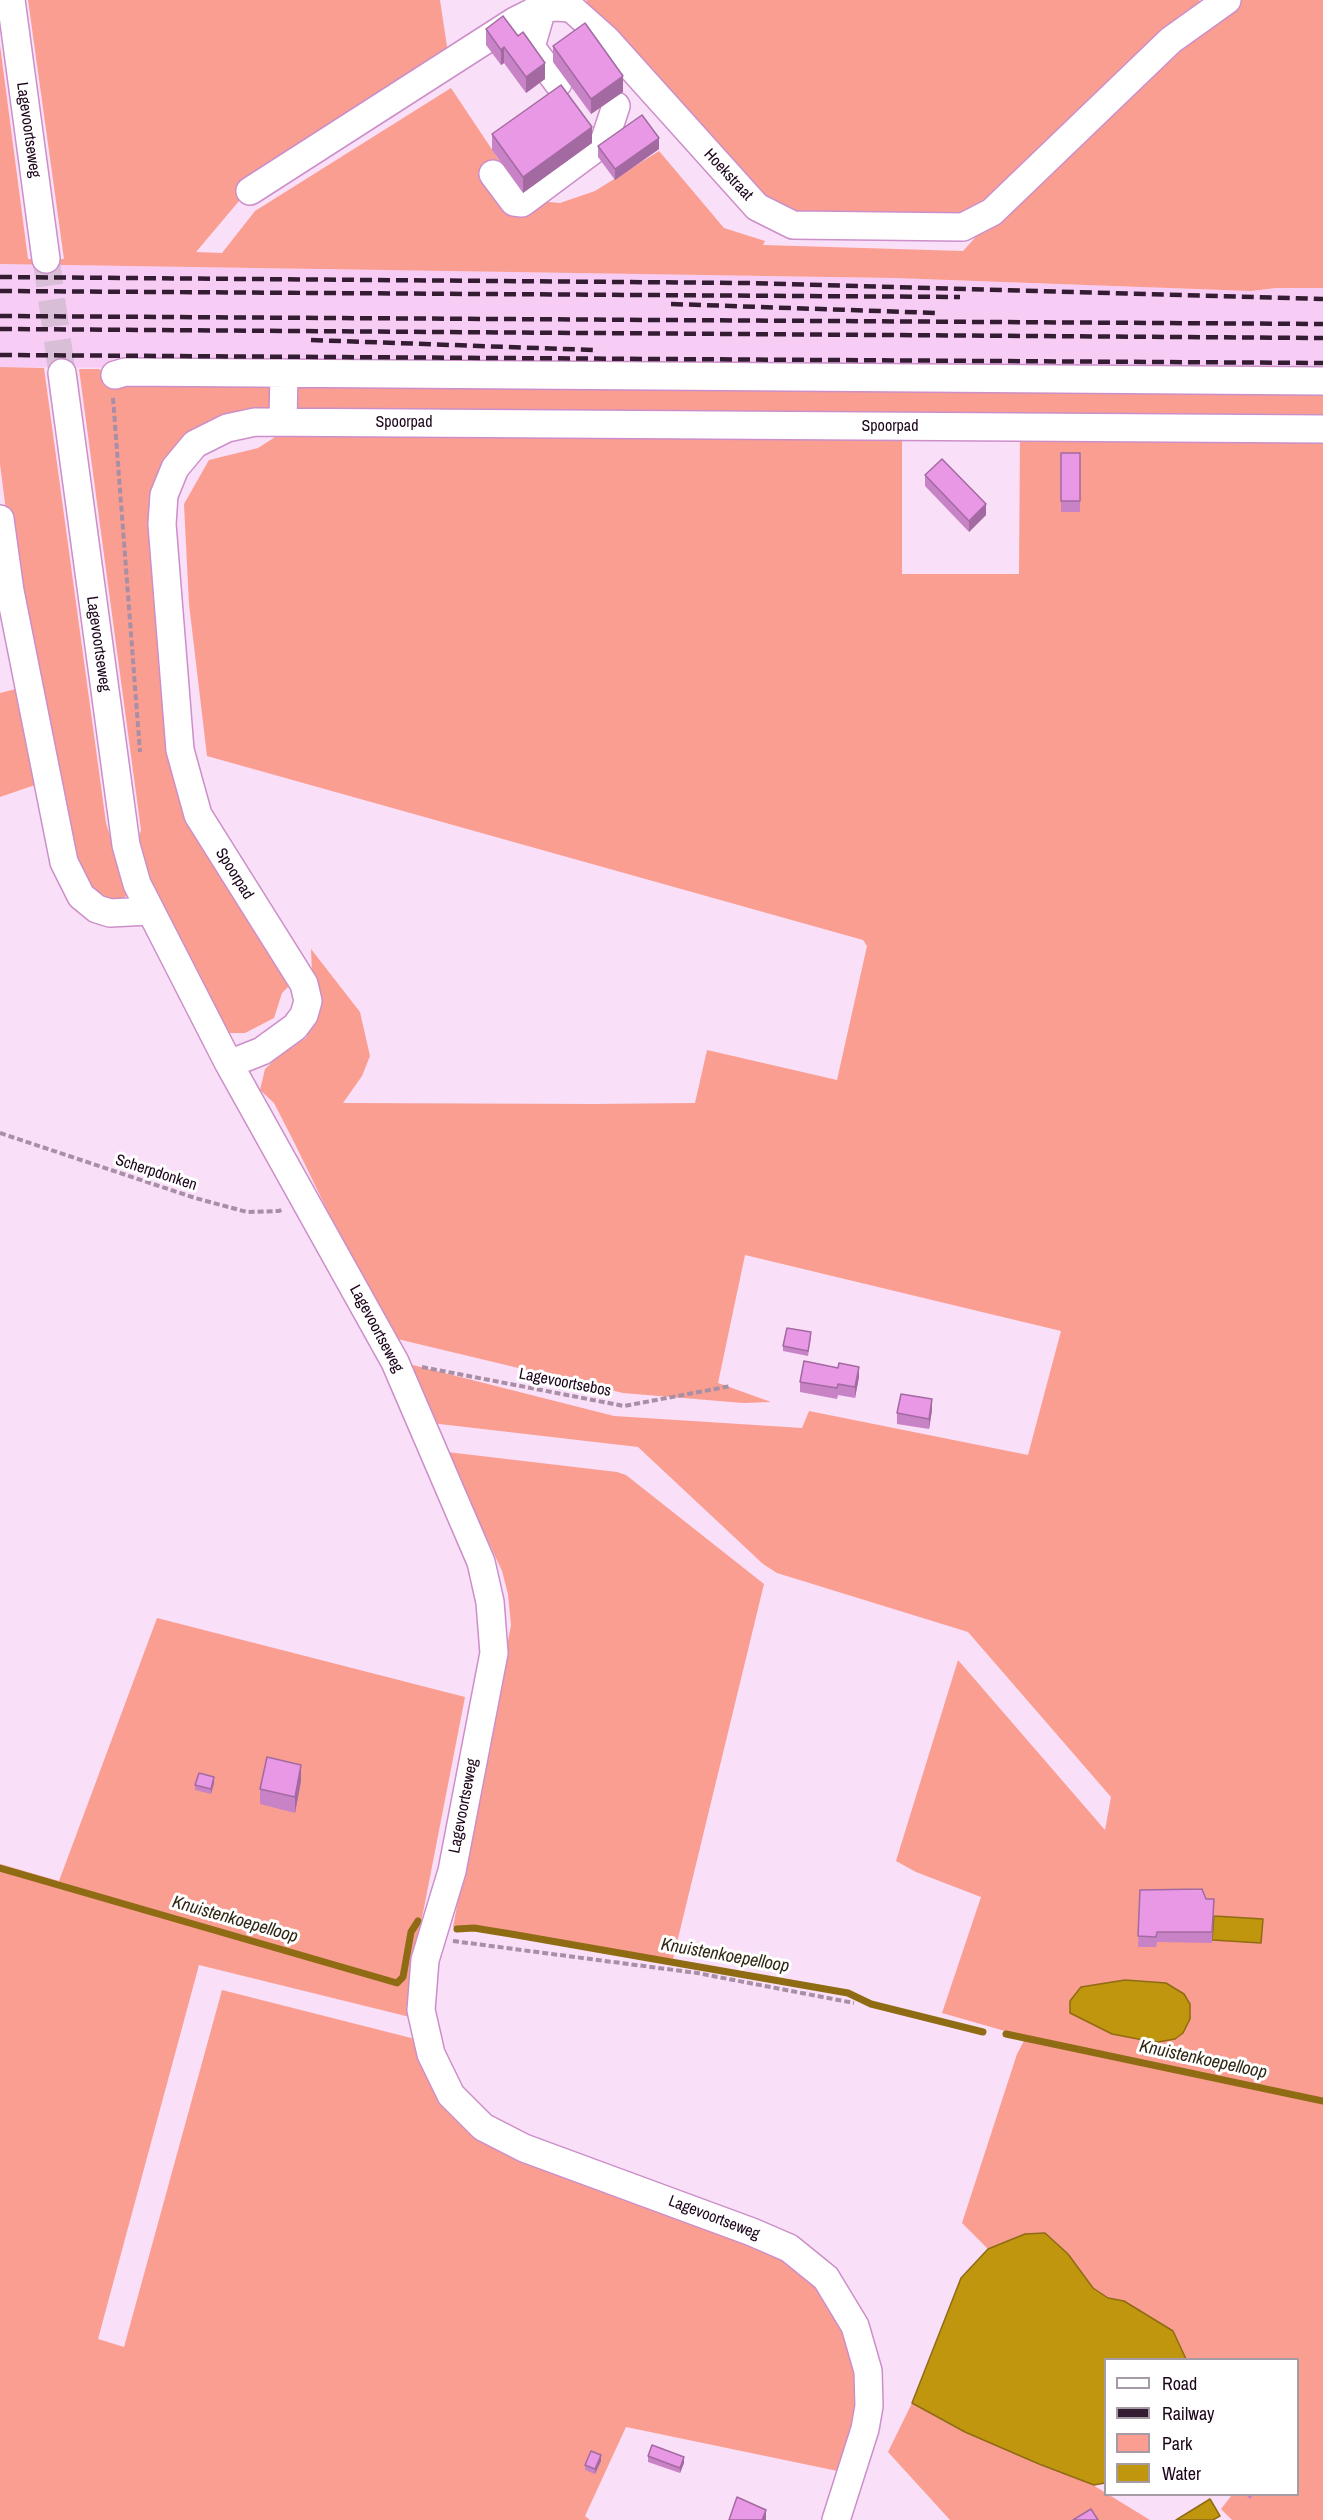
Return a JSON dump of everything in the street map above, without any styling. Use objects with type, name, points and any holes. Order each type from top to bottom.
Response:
[{"type":"street","name":"Lagevoortseweg","points":[[11,0],[46,260]]},
{"type":"street","name":"Hoekstraat","points":[[250,191],[541,4],[571,8],[581,14],[758,207],[793,225],[963,227],[992,212],[1171,40],[1227,0]]},
{"type":"street","points":[[541,4],[531,47],[589,125],[646,85]]},
{"type":"street","points":[[493,174],[514,202],[522,203],[604,142],[616,106]]},
{"type":"street","points":[[114,382],[125,372],[1323,381]]},
{"type":"street","name":"Lagevoortseweg","points":[[62,373],[126,845],[149,911],[229,1064],[395,1362],[482,1562],[490,1602],[494,1653],[452,1871],[425,1960],[421,2010],[430,2054],[452,2095],[483,2127],[524,2148],[752,2232],[789,2248],[826,2278],[855,2326],[868,2371],[869,2406],[866,2429],[836,2520]]},
{"type":"street","points":[[283,422],[284,373]]},
{"type":"street","name":"Spoorpad","points":[[229,1064],[262,1050],[295,1027],[304,1015],[308,1001],[304,984],[198,815],[186,779],[180,750],[163,548],[164,495],[175,468],[195,444],[226,429],[255,422],[1323,429]]},
{"type":"street","points":[[0,519],[8,583],[64,862],[81,896],[97,909],[110,913],[149,911]]},
{"type":"path","points":[[114,382],[140,755]]},
{"type":"path","name":"Scherpdonken","points":[[0,1133],[195,1198],[247,1212],[279,1211],[304,1195]]},
{"type":"path","name":"Lagevoortsebos","points":[[395,1362],[624,1406],[731,1386]]},
{"type":"path","points":[[432,1938],[697,1974],[854,2003]]},
{"type":"shaded area","points":[[0,264],[894,278],[1251,291],[1276,288],[1323,288],[1323,376],[0,367]]},
{"type":"green space","points":[[28,0],[440,0],[449,60],[250,188],[196,252],[222,253],[255,211],[451,88],[521,193],[538,201],[560,203],[595,191],[659,151],[724,228],[765,241],[763,245],[963,251],[994,217],[1233,0],[1323,0],[1323,288],[1276,288],[1251,291],[894,278],[0,264],[0,45],[28,259],[64,259]]},
{"type":"green space","points":[[586,0],[1199,0],[1206,9],[978,213],[779,211],[613,29],[585,4]]},
{"type":"green space","points":[[0,367],[44,368],[106,823],[128,894],[116,906],[83,888],[9,534],[0,464]]},
{"type":"green space","points":[[79,369],[99,369],[105,373],[1323,385],[1323,421],[255,414],[168,462],[172,751],[293,982],[282,993],[274,1018],[245,1033],[224,1033],[160,922],[137,845],[141,830]]},
{"type":"green space","points":[[283,432],[902,435],[902,574],[1019,574],[1020,436],[1323,438],[1323,2520],[1232,2520],[1221,2509],[1231,2496],[1299,2496],[1299,2358],[1186,2358],[1173,2331],[1124,2301],[1108,2298],[1093,2288],[1068,2254],[1025,2234],[988,2249],[962,2223],[1017,2054],[1026,2037],[942,2013],[981,1897],[916,1872],[896,1861],[958,1660],[1105,1830],[1111,1797],[968,1632],[777,1573],[763,1564],[638,1447],[431,1423],[405,1363],[614,1416],[802,1428],[809,1411],[1028,1455],[1061,1331],[745,1255],[718,1383],[771,1402],[743,1403],[623,1393],[389,1337],[274,1103],[260,1090],[265,1069],[285,1050],[306,1038],[314,1019],[311,949],[360,1012],[370,1056],[362,1076],[343,1103],[594,1104],[695,1103],[707,1050],[837,1080],[867,946],[863,940],[207,756],[189,604],[184,504],[209,460],[258,448]]},
{"type":"green space","points":[[16,689],[35,785],[0,797],[0,693]]},
{"type":"green space","points":[[447,1452],[617,1472],[626,1475],[764,1584],[673,1959],[453,1927],[511,1625],[508,1594],[502,1571]]},
{"type":"green space","points":[[157,1618],[465,1697],[415,1954],[418,2019],[199,1965],[98,2339],[124,2347],[222,1990],[423,2041],[459,2112],[765,2239],[833,2303],[859,2367],[852,2474],[626,2427],[585,2516],[590,2520],[0,2520],[0,1864],[59,1881]]},
{"type":"green space","points":[[912,2403],[965,2432],[1039,2464],[1083,2479],[1104,2492],[1104,2496],[1111,2496],[1150,2520],[950,2520],[888,2452]]},
{"type":"water","points":[[1214,1916],[1263,1919],[1261,1943],[1212,1940]]},
{"type":"water","points":[[1125,1980],[1166,1983],[1184,1994],[1190,2004],[1190,2019],[1183,2033],[1175,2039],[1158,2042],[1138,2039],[1112,2034],[1070,2013],[1070,2001],[1081,1987]]},
{"type":"water","points":[[1045,2233],[1068,2254],[1093,2288],[1108,2298],[1124,2301],[1173,2331],[1186,2358],[1104,2358],[1104,2483],[1094,2485],[1039,2464],[965,2432],[912,2403],[961,2278],[988,2249],[1025,2234]]},
{"type":"water","points":[[1210,2499],[1220,2516],[1213,2520],[1176,2520]]},
{"type":"building","points":[[503,16],[518,36],[523,32],[545,63],[526,77],[504,47],[501,50],[486,29]]},
{"type":"building","points":[[585,23],[623,76],[591,99],[553,46]]},
{"type":"building","points":[[561,85],[592,127],[523,177],[492,134]]},
{"type":"building","points":[[642,115],[659,138],[615,169],[598,146]]},
{"type":"building","points":[[1061,453],[1080,453],[1080,501],[1061,501]]},
{"type":"building","points":[[942,459],[986,504],[969,521],[925,475]]},
{"type":"building","points":[[787,1328],[811,1332],[808,1351],[783,1346]]},
{"type":"building","points":[[804,1361],[838,1368],[839,1363],[859,1367],[855,1387],[838,1384],[837,1388],[800,1382]]},
{"type":"building","points":[[901,1394],[932,1399],[929,1419],[897,1413]]},
{"type":"building","points":[[267,1757],[301,1765],[295,1797],[260,1789]]},
{"type":"building","points":[[199,1773],[214,1777],[211,1789],[195,1785]]},
{"type":"building","points":[[1202,1889],[1206,1899],[1214,1899],[1212,1932],[1157,1932],[1156,1937],[1138,1936],[1140,1890]]},
{"type":"building","points":[[652,2445],[684,2457],[680,2468],[648,2456]]},
{"type":"building","points":[[591,2451],[601,2455],[595,2469],[585,2465]]},
{"type":"building","points":[[737,2497],[766,2510],[762,2520],[729,2520]]},
{"type":"building","points":[[1091,2509],[1098,2520],[1073,2520]]},
{"type":"waterway","name":"Knuistenkoepelloop","points":[[0,1868],[397,1983],[403,1977],[411,1932],[418,1921]]},
{"type":"waterway","name":"Knuistenkoepelloop","points":[[457,1929],[474,1928],[511,1934],[848,1993],[871,2004],[983,2032]]},
{"type":"waterway","name":"Knuistenkoepelloop","points":[[1006,2034],[1323,2101]]},
{"type":"tunnel","points":[[46,259],[62,373]]},
{"type":"railway","points":[[0,277],[747,283],[1323,299]]},
{"type":"railway","points":[[0,291],[960,297]]},
{"type":"railway","points":[[671,304],[938,313]]},
{"type":"railway","points":[[0,316],[1323,324]]},
{"type":"railway","points":[[0,329],[1323,338]]},
{"type":"railway","points":[[311,340],[593,350]]},
{"type":"railway","points":[[0,355],[1323,363]]}]
